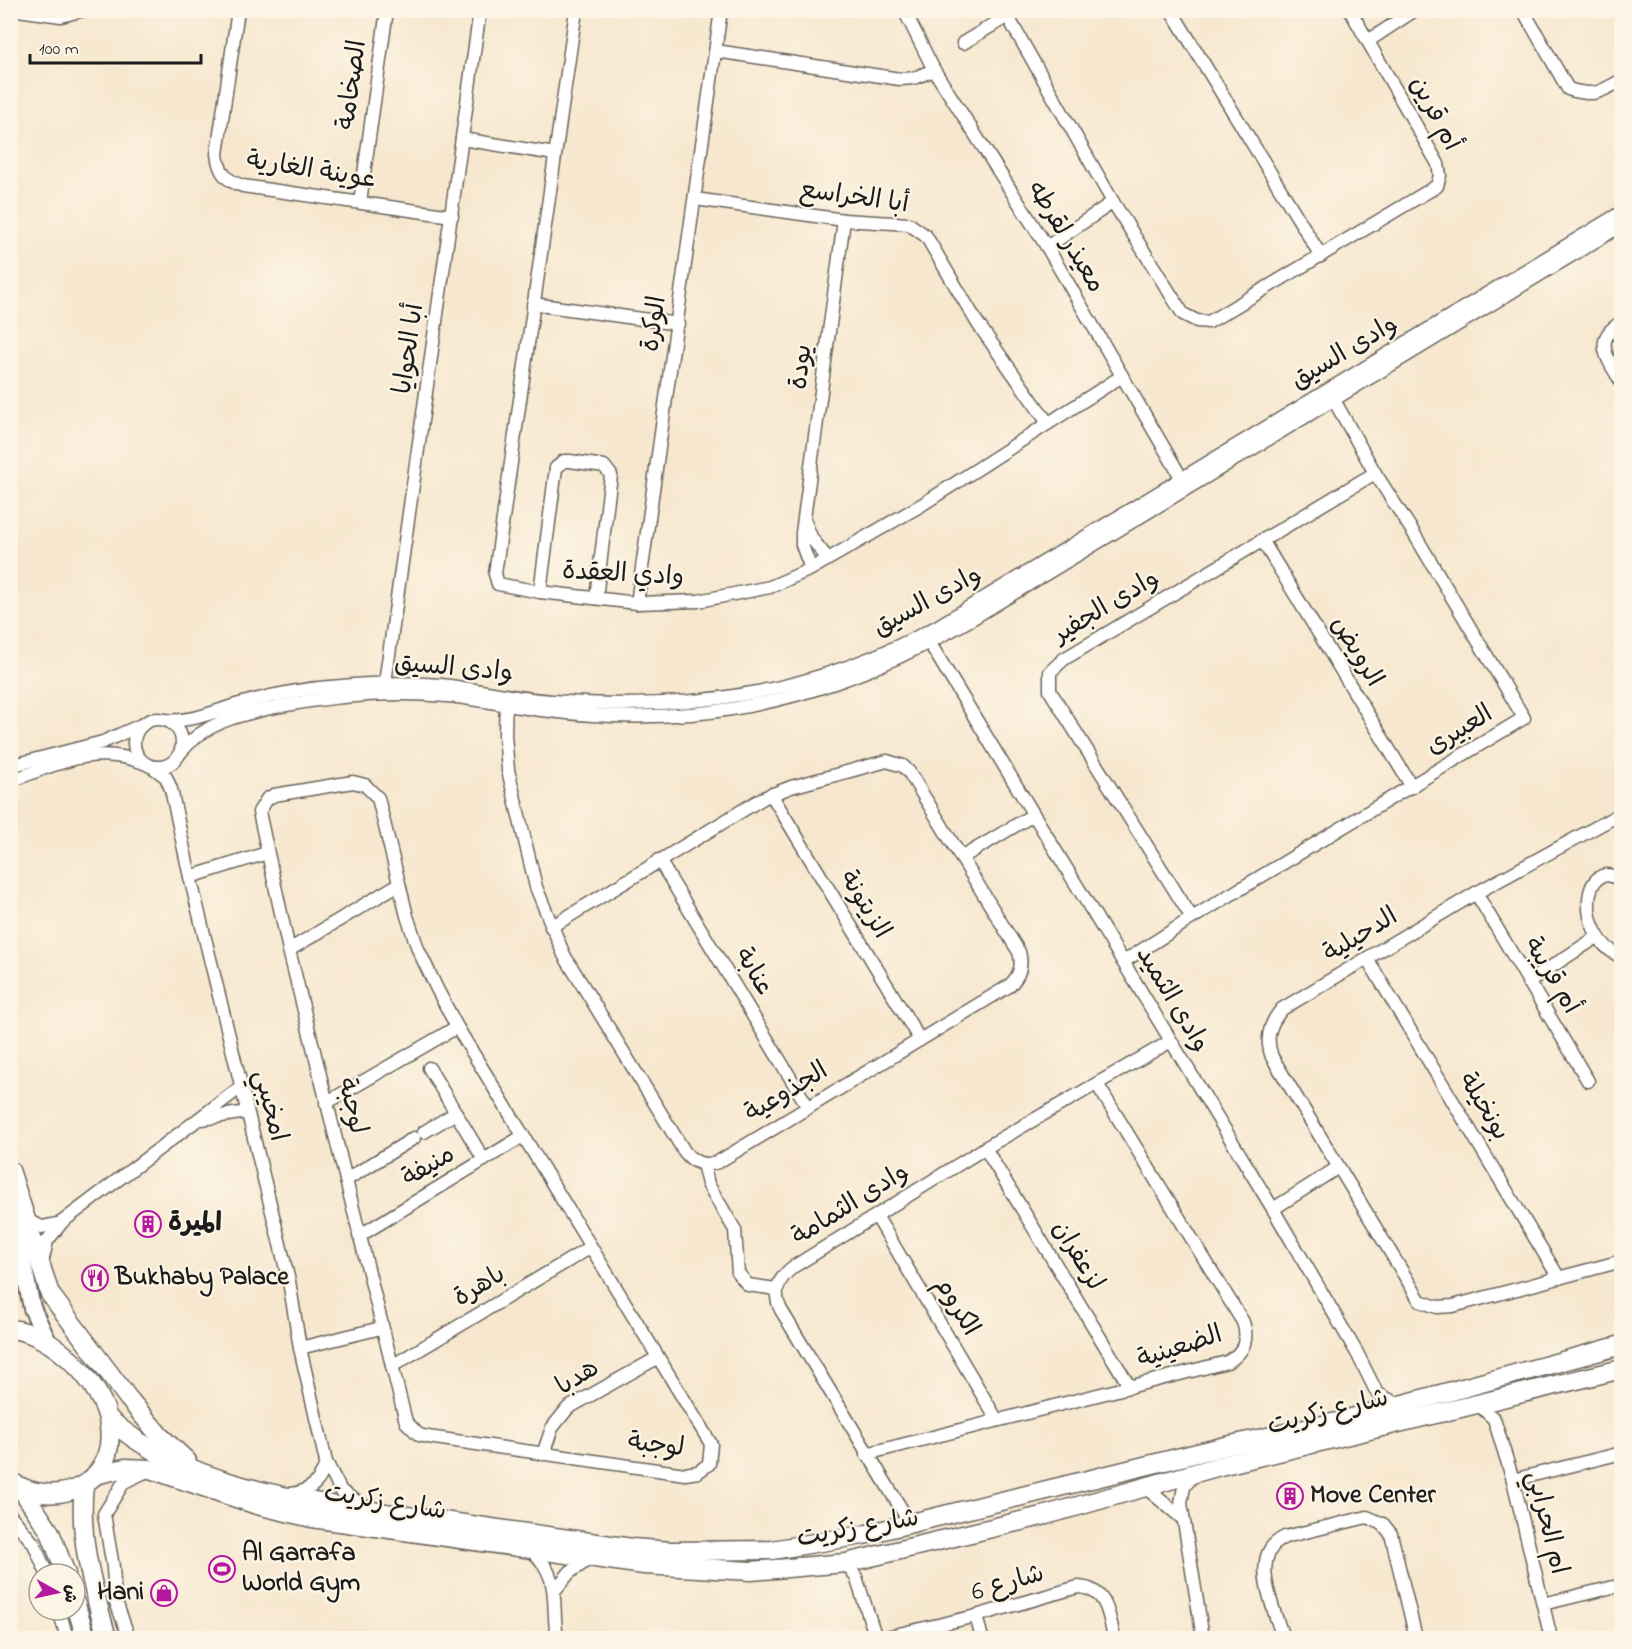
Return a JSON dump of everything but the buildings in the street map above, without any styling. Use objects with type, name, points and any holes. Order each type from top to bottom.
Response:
[{"type":"main road","points":[[10,1170],[43,1278],[71,1325],[160,1436],[196,1470]]},
{"type":"main road","points":[[10,1329],[26,1331],[47,1340],[77,1368],[94,1390],[108,1418],[110,1437],[107,1453],[89,1480],[82,1528],[87,1562],[107,1638]]},
{"type":"main road","name":"شارع زكريت","points":[[108,1418],[139,1444],[196,1470],[283,1495],[632,1548],[671,1551],[772,1550],[902,1527],[1153,1463],[1373,1413],[1397,1404],[1622,1345]]},
{"type":"main road","name":"شارع زكريت","points":[[15,1484],[29,1492],[53,1495],[69,1492],[89,1480],[125,1468],[150,1469],[257,1505],[312,1518],[532,1551],[662,1567],[738,1572],[854,1567],[1194,1474],[1622,1369]]},
{"type":"main road","points":[[15,1484],[50,1532],[61,1562]]},
{"type":"main road","points":[[81,1622],[86,1638]]},
{"type":"street","points":[[18,10],[61,16],[84,10]]},
{"type":"street","name":"عوينة الغارية","points":[[238,10],[218,146],[220,172],[231,181],[243,186],[452,216]]},
{"type":"street","name":"الصخامة","points":[[360,202],[387,10]]},
{"type":"street","name":"أبا الحوايا","points":[[384,689],[480,10]]},
{"type":"street","name":"وادي العقدة","points":[[576,10],[495,574],[498,584],[502,587],[637,603],[698,601],[770,587],[811,569],[923,504],[1122,376]]},
{"type":"street","name":"الوكرة","points":[[637,603],[721,10]]},
{"type":"street","name":"معيذر لقرطه","points":[[904,10],[934,70],[1047,248],[1185,483]]},
{"type":"street","points":[[1171,10],[1321,256]]},
{"type":"street","name":"أم قرين","points":[[1005,14],[1113,202],[1184,314],[1197,321],[1209,322],[1437,186],[1440,175],[1438,164],[1350,10]]},
{"type":"street","points":[[1368,41],[1415,10]]},
{"type":"street","points":[[1523,10],[1568,89],[1587,95],[1598,93],[1622,80]]},
{"type":"street","points":[[963,43],[1005,14]]},
{"type":"street","points":[[716,51],[900,79],[914,78],[934,70]]},
{"type":"street","points":[[462,139],[555,153]]},
{"type":"street","name":"أبا الخراسع","points":[[695,199],[844,220],[909,224],[926,236],[980,326],[1048,423]]},
{"type":"street","points":[[1047,248],[1113,202]]},
{"type":"street","name":"يودة","points":[[811,569],[802,545],[844,220]]},
{"type":"street","name":"وادى السيق","points":[[164,720],[197,718],[243,703],[313,689],[384,689],[449,696],[641,705],[738,697],[834,672],[926,638],[1620,220]]},
{"type":"street","points":[[533,304],[678,324]]},
{"type":"street","points":[[1622,322],[1613,326],[1604,344],[1605,353],[1622,383]]},
{"type":"street","name":"العبيرى","points":[[1123,962],[1524,718],[1413,532],[1374,474],[1331,394]]},
{"type":"street","points":[[540,592],[556,468],[559,464],[570,461],[604,466],[611,475],[596,598]]},
{"type":"street","name":"وادى الجفير","points":[[1192,918],[1050,691],[1050,672],[1064,659],[1374,474]]},
{"type":"street","points":[[805,521],[812,539],[828,559]]},
{"type":"street","name":"الرويض","points":[[1262,540],[1412,787]]},
{"type":"street","name":"وادى الثميد","points":[[926,638],[1273,1209],[1357,1353],[1377,1393]]},
{"type":"street","name":"وادى السيق","points":[[178,756],[202,731],[241,714],[384,689]]},
{"type":"street","points":[[505,699],[508,770],[530,866],[551,927],[564,955],[684,1151],[695,1161],[703,1164],[708,1184],[735,1230],[738,1273],[748,1285],[776,1289],[781,1310],[897,1503],[902,1527]]},
{"type":"street","points":[[10,766],[103,742],[153,719],[164,720],[178,730],[182,741],[178,756],[165,766],[148,764],[113,754],[91,754],[10,782]]},
{"type":"street","points":[[142,725],[134,741],[136,753],[148,764]]},
{"type":"street","name":"امخيبي","points":[[171,789],[178,756]]},
{"type":"street","name":"الجذوعية","points":[[551,927],[771,794],[879,762],[895,762],[909,772],[1019,952],[1021,967],[1019,975],[1009,986],[718,1162],[703,1164]]},
{"type":"street","name":"امخيبي","points":[[148,764],[166,777],[171,789],[190,876],[289,1281],[300,1348],[326,1462],[341,1491],[371,1510]]},
{"type":"street","name":"لوجبة","points":[[359,783],[370,788],[378,798],[418,949],[457,1027],[711,1444],[711,1457],[704,1469],[685,1474],[419,1435],[406,1422],[326,1103],[267,853],[259,812],[267,799],[281,793],[359,783]]},
{"type":"street","name":"الزيتونة","points":[[771,794],[920,1040]]},
{"type":"street","name":"الدحيلية","points":[[1622,813],[1476,893],[1282,1010],[1272,1023],[1268,1037],[1272,1057],[1337,1168],[1413,1291],[1429,1305],[1453,1306],[1622,1261]]},
{"type":"street","points":[[961,858],[1034,815]]},
{"type":"street","points":[[190,876],[267,853]]},
{"type":"street","name":"عنابة","points":[[659,860],[808,1107]]},
{"type":"street","points":[[1622,882],[1612,876],[1603,876],[1594,880],[1589,889],[1590,918],[1597,938],[1611,952],[1622,957]]},
{"type":"street","points":[[289,950],[399,884]]},
{"type":"street","name":"أم قريبة","points":[[1476,893],[1588,1081]]},
{"type":"street","points":[[1528,982],[1597,938]]},
{"type":"street","name":"بونخيلة","points":[[1368,960],[1559,1278]]},
{"type":"street","points":[[326,1103],[457,1027]]},
{"type":"street","name":"وادى الثمامة","points":[[776,1289],[783,1276],[793,1267],[985,1148],[1171,1041]]},
{"type":"street","points":[[429,1068],[484,1160]]},
{"type":"street","name":"الضعينية","points":[[866,1454],[1227,1362],[1234,1358],[1244,1346],[1246,1330],[1097,1084]]},
{"type":"street","points":[[43,1278],[44,1248],[51,1234],[62,1222],[202,1119],[241,1087]]},
{"type":"street","points":[[202,1119],[247,1112]]},
{"type":"street","points":[[346,1180],[456,1113]]},
{"type":"street","name":"منيفة","points":[[359,1236],[522,1136]]},
{"type":"street","name":"لزعفران","points":[[985,1148],[1130,1387]]},
{"type":"street","points":[[1273,1209],[1337,1168]]},
{"type":"street","points":[[10,1202],[32,1308],[47,1340]]},
{"type":"street","name":"الكروم","points":[[877,1217],[997,1420]]},
{"type":"street","points":[[26,1220],[42,1227],[62,1222]]},
{"type":"street","name":"باهرة","points":[[392,1366],[591,1247]]},
{"type":"street","points":[[300,1348],[381,1328]]},
{"type":"street","name":"هدبا","points":[[543,1454],[552,1428],[568,1408],[657,1358]]},
{"type":"street","points":[[1373,1413],[1377,1393],[1397,1404]]},
{"type":"street","points":[[1494,1419],[1502,1397]]},
{"type":"street","name":"ام الحرابي","points":[[1477,1403],[1494,1419],[1513,1480],[1551,1638]]},
{"type":"street","points":[[1513,1480],[1622,1453]]},
{"type":"street","points":[[283,1495],[311,1488],[320,1480],[326,1462]]},
{"type":"street","points":[[129,1638],[115,1599],[113,1568],[104,1514],[124,1482],[150,1469]]},
{"type":"street","points":[[1194,1474],[1182,1494],[1183,1518],[1203,1638]]},
{"type":"street","points":[[1145,1487],[1183,1518]]},
{"type":"street","points":[[10,1515],[34,1544],[42,1562]]},
{"type":"street","points":[[1282,1638],[1264,1567],[1268,1552],[1278,1540],[1285,1537],[1366,1517],[1383,1524],[1391,1534],[1416,1638]]},
{"type":"street","points":[[532,1551],[547,1567],[555,1590],[557,1638]]},
{"type":"street","points":[[555,1590],[570,1572],[591,1558]]},
{"type":"street","points":[[854,1567],[876,1638]]},
{"type":"street","points":[[1543,1604],[1622,1585]]},
{"type":"street","name":"شارع 6","points":[[882,1638],[976,1616],[1077,1587],[1099,1594],[1104,1600],[1114,1638]]},
{"type":"street","points":[[976,1616],[982,1638]]},
{"type":"street","points":[[62,1622],[67,1638]]},
{"type":"place","name":"الميرة","points":[[148,1224]]},
{"type":"place","name":"Bukhaby Palace","points":[[95,1278]]},
{"type":"place","name":"Move Center","points":[[1290,1496]]},
{"type":"place","name":"Al Garrafa World Gym","points":[[222,1569]]},
{"type":"place","name":"Hani","points":[[164,1593]]}]
